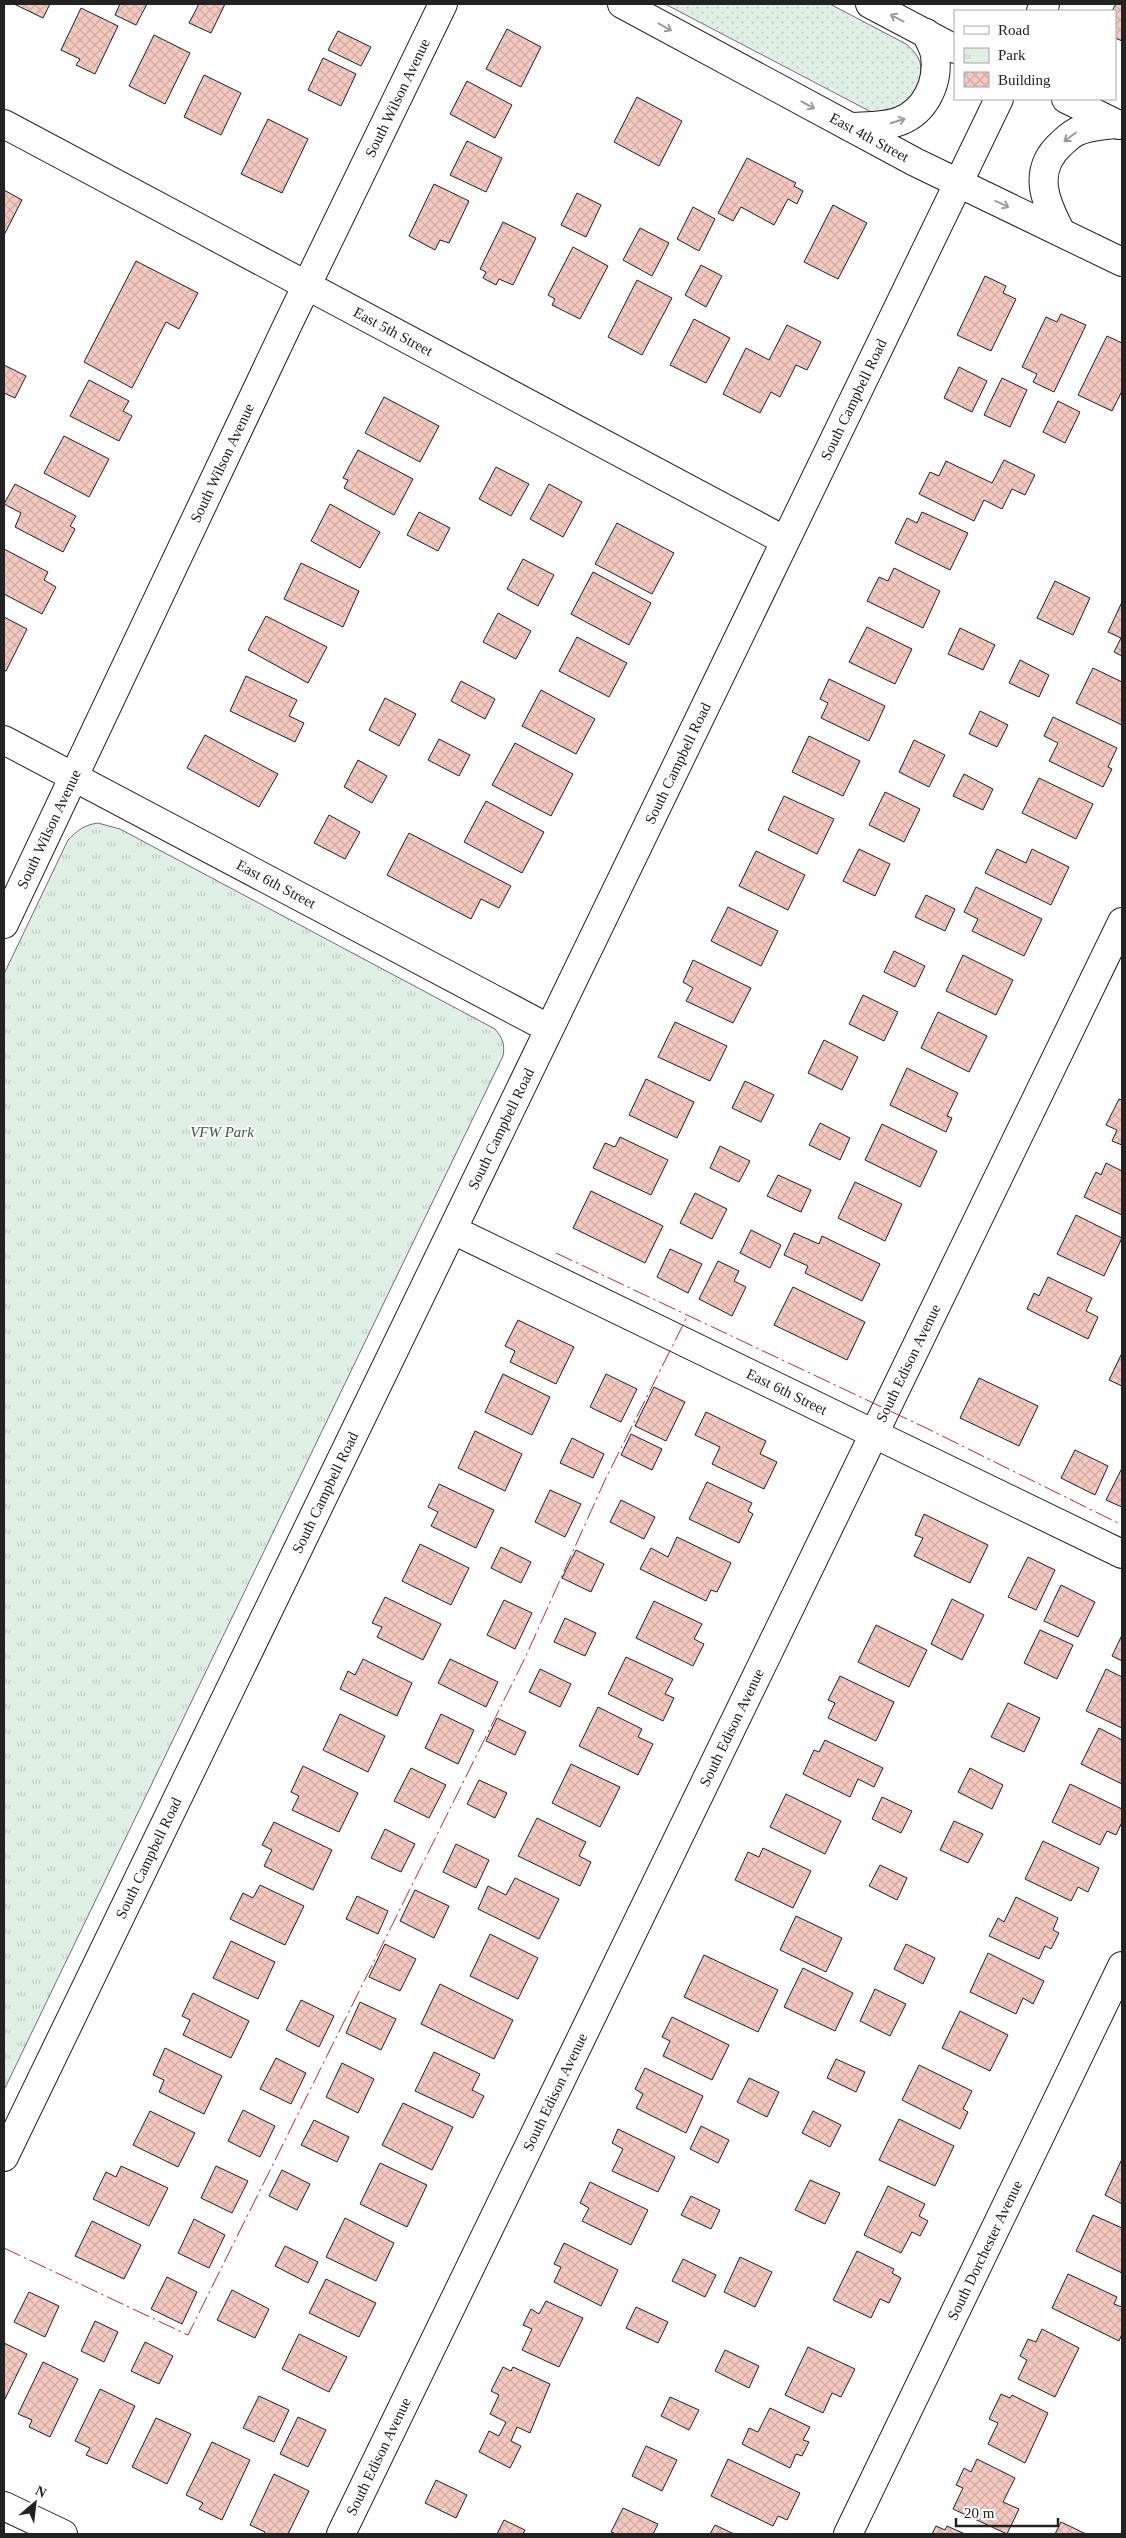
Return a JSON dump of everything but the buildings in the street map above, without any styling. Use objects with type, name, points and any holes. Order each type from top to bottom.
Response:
[{"type":"street","name":"South Wilson Avenue","points":[[4,924],[443,4]]},
{"type":"street","name":"East 4th Street","points":[[622,4],[958,183],[1122,262]]},
{"type":"street","points":[[870,4],[954,48]]},
{"type":"street","points":[[850,127],[899,122],[918,112],[930,95],[935,72],[935,53],[926,34]]},
{"type":"street","name":"South Campbell Road","points":[[4,2158],[548,1028],[999,100]]},
{"type":"street","points":[[1068,100],[1119,125]]},
{"type":"street","name":"East 5th Street","points":[[4,124],[784,540]]},
{"type":"street","points":[[1061,232],[1048,209],[1044,193],[1045,169],[1050,157],[1057,147],[1079,130],[1119,125]]},
{"type":"street","name":"East 6th Street","points":[[4,740],[548,1028]]},
{"type":"street","name":"South Edison Avenue","points":[[341,2534],[1122,922]]},
{"type":"street","name":"East 6th Street","points":[[452,1230],[1122,1554]]},
{"type":"street","name":"South Dorchester Avenue","points":[[848,2534],[1122,1966]]},
{"type":"street","points":[[4,2506],[63,2534]]},
{"type":"green space","points":[[665,4],[830,4],[906,44],[916,54],[920,62],[920,75],[916,89],[903,106],[887,113],[875,114]]},
{"type":"green space","name":"VFW Park","points":[[98,823],[120,829],[495,1029],[503,1042],[504,1052],[4,2090],[4,974],[68,840],[82,828]]},
{"type":"power","points":[[556,1253],[926,1428],[1122,1525]]},
{"type":"power","points":[[4,2248],[188,2335],[525,1658],[605,1480],[688,1315]]}]
